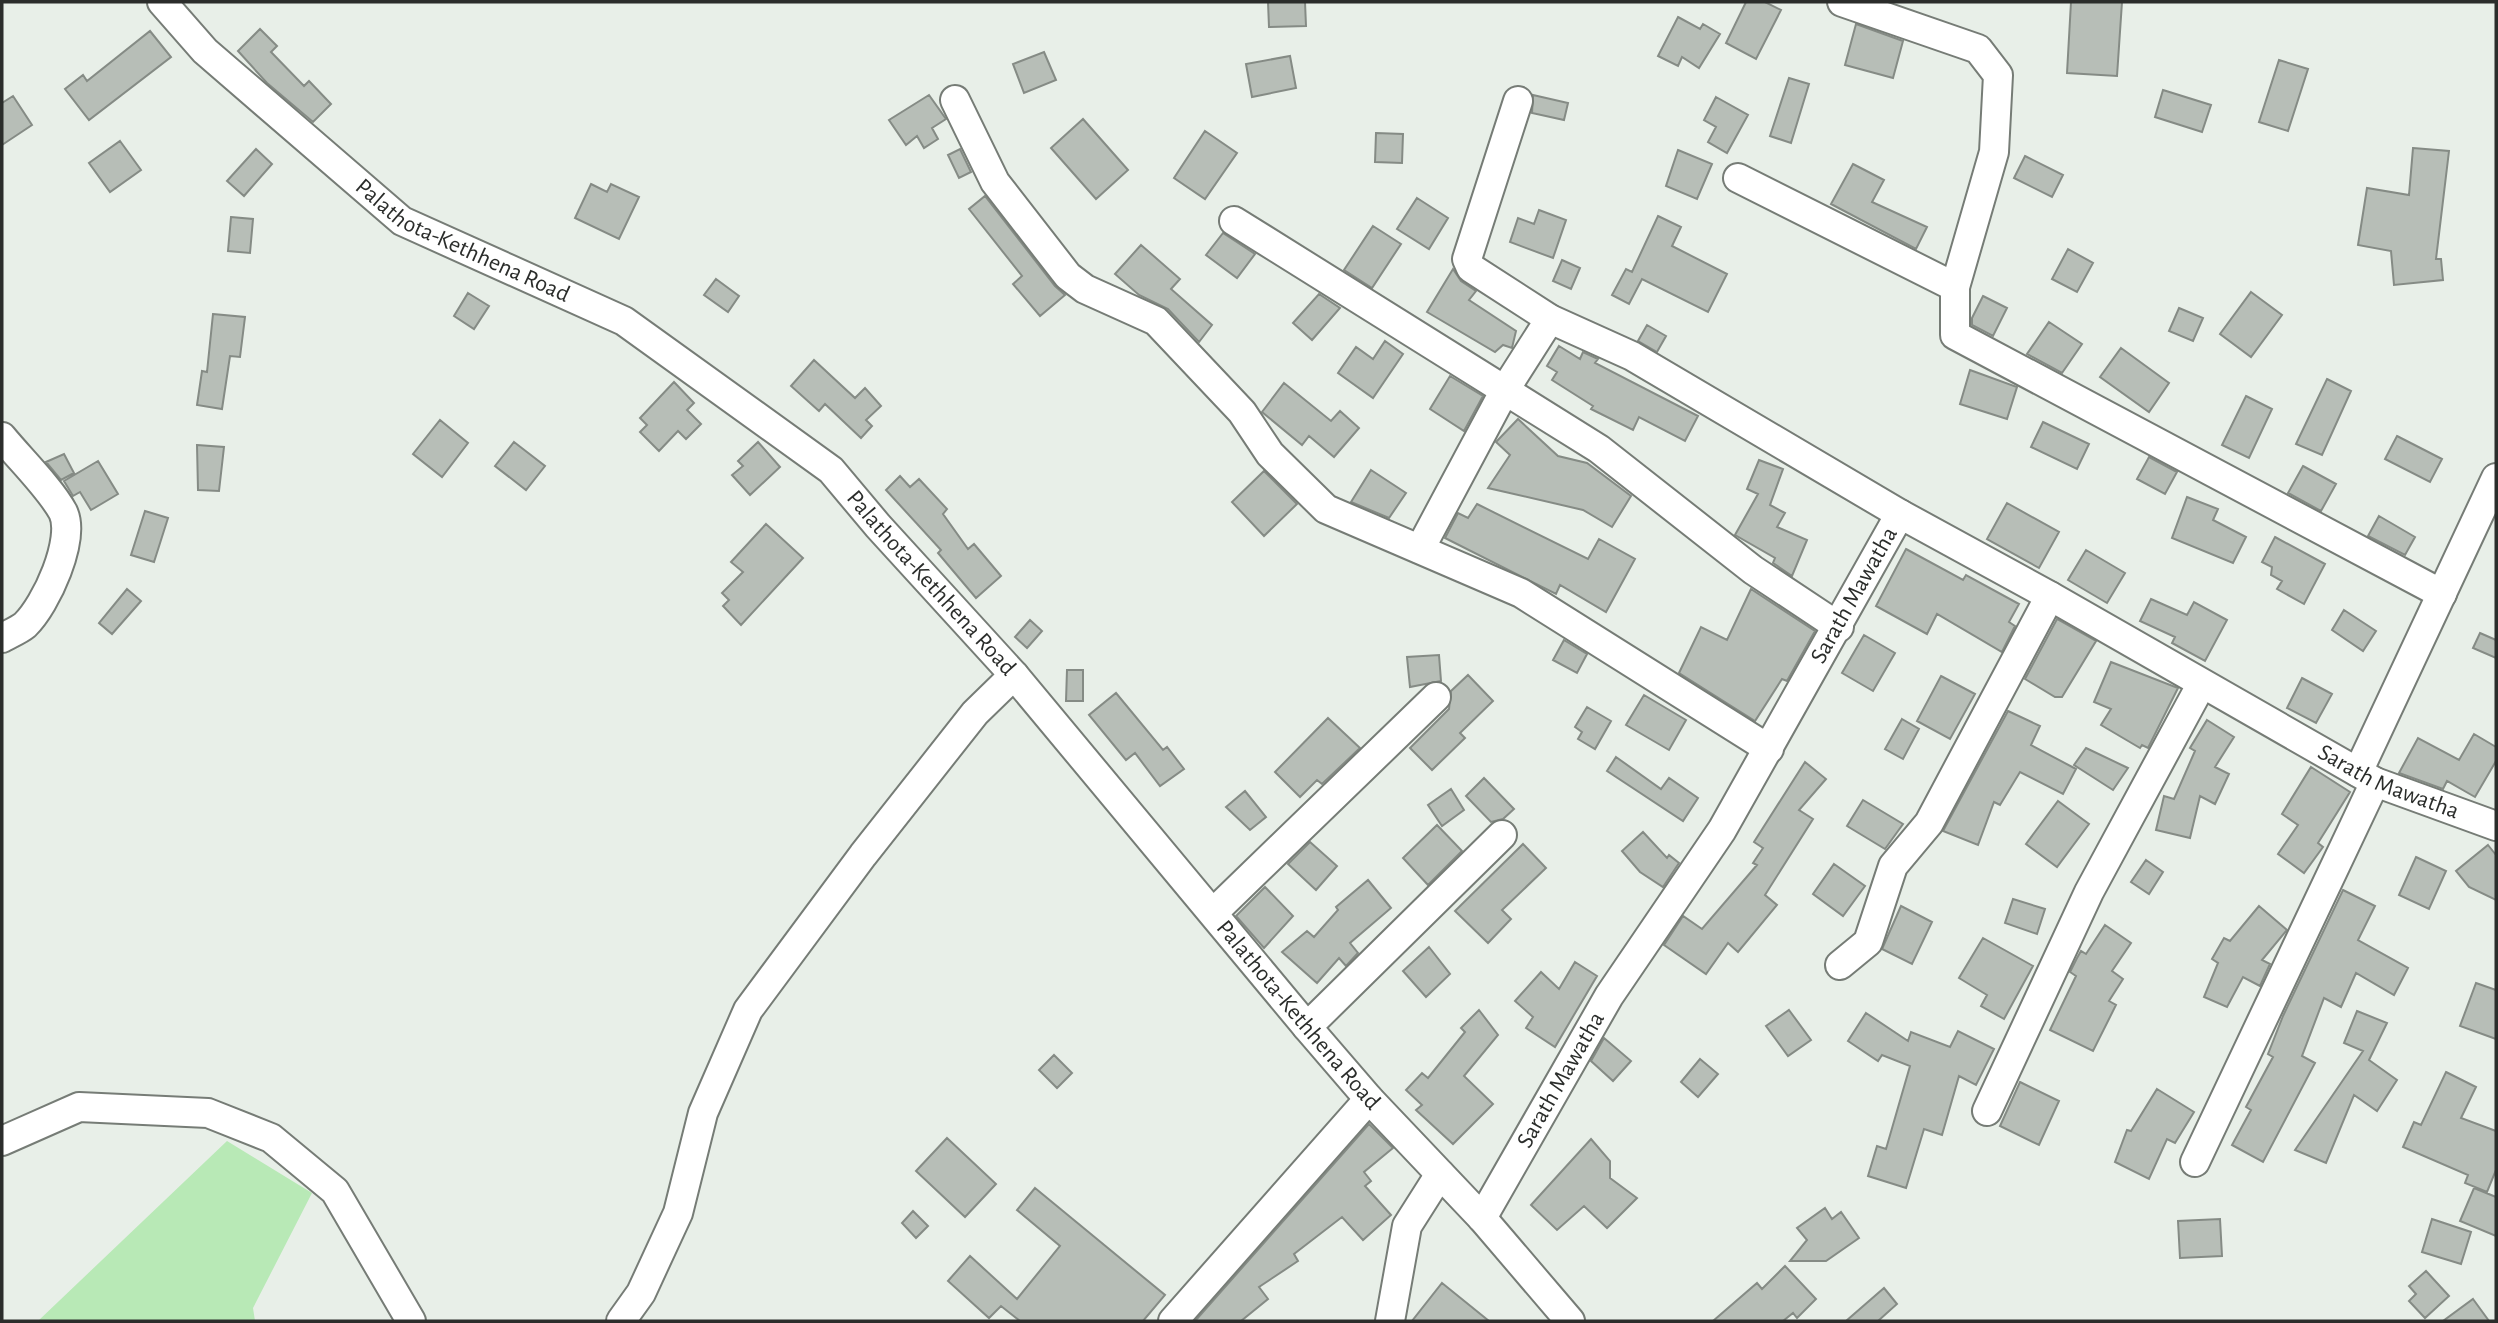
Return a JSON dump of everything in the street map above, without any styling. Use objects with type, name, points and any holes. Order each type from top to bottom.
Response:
[{"type":"street","name":"Palathota-Kethhena Road","points":[[162,2],[205,51],[402,221],[624,321],[831,470],[878,526],[1014,675],[1369,1099],[1482,1218],[1570,1321]]},
{"type":"street","points":[[1842,2],[1978,49],[1998,75],[1994,152],[1955,287],[1955,335],[2442,594]]},
{"type":"street","points":[[955,100],[995,182],[1068,276],[1085,289],[1156,321],[1242,412],[1270,454],[1326,509],[1521,593],[1769,749]]},
{"type":"street","points":[[1518,101],[1467,259],[1471,268],[1550,320],[1632,356],[1900,514]]},
{"type":"street","points":[[1738,178],[1955,287]]},
{"type":"street","points":[[1234,221],[1506,388],[1599,449],[1753,570],[1839,627]]},
{"type":"street","points":[[1420,549],[1506,388],[1550,320]]},
{"type":"street","points":[[2,437],[62,511],[69,528],[55,578],[37,610],[24,626],[2,638]]},
{"type":"street","points":[[2195,1162],[2367,777],[2442,594],[2496,478]]},
{"type":"street","name":"Sarath Mawatha","points":[[1482,1218],[1609,996],[1722,831],[1839,627],[1900,514],[2050,596],[2201,685],[2367,777],[2496,826]]},
{"type":"street","points":[[1840,965],[1868,942],[1894,866],[1929,823],[2050,596]]},
{"type":"street","points":[[621,1321],[641,1293],[678,1213],[703,1113],[748,1010],[863,855],[975,713],[1014,675]]},
{"type":"street","points":[[1987,1111],[2089,892],[2201,685]]},
{"type":"street","points":[[1213,912],[1436,697]]},
{"type":"street","points":[[1307,1027],[1502,835]]},
{"type":"street","points":[[1173,1321],[1369,1099]]},
{"type":"street","points":[[2,1140],[79,1107],[208,1113],[271,1138],[335,1191],[411,1321]]},
{"type":"street","points":[[1390,1321],[1407,1226],[1440,1174]]},
{"type":"green space","points":[[227,1141],[312,1193],[253,1308],[255,1321],[38,1321]]},
{"type":"building","points":[[1268,2],[1305,2],[1306,26],[1269,27]]},
{"type":"building","points":[[1746,2],[1765,2],[1781,10],[1756,59],[1726,43]]},
{"type":"building","points":[[2071,2],[2122,2],[2117,76],[2067,73]]},
{"type":"building","points":[[1678,17],[1700,29],[1703,24],[1720,34],[1699,68],[1682,57],[1678,66],[1658,56]]},
{"type":"building","points":[[1856,24],[1903,41],[1893,78],[1845,65]]},
{"type":"building","points":[[260,29],[277,46],[271,52],[304,86],[309,81],[331,104],[313,122],[267,83],[238,51]]},
{"type":"building","points":[[150,31],[171,57],[89,120],[65,89],[83,75],[87,81]]},
{"type":"building","points":[[1044,52],[1056,80],[1024,93],[1013,64]]},
{"type":"building","points":[[1290,56],[1296,88],[1252,97],[1246,64]]},
{"type":"building","points":[[2279,60],[2308,69],[2288,131],[2259,122]]},
{"type":"building","points":[[1789,78],[1809,84],[1791,143],[1770,136]]},
{"type":"building","points":[[2163,90],[2211,105],[2202,132],[2155,117]]},
{"type":"building","points":[[929,95],[946,119],[932,128],[938,139],[924,148],[917,136],[906,145],[889,120]]},
{"type":"building","points":[[1533,95],[1568,103],[1564,120],[1532,113]]},
{"type":"building","points":[[13,96],[32,125],[2,145],[2,103]]},
{"type":"building","points":[[1716,97],[1748,115],[1727,153],[1708,142],[1716,127],[1704,120]]},
{"type":"building","points":[[1083,119],[1128,170],[1096,199],[1051,148]]},
{"type":"building","points":[[1205,131],[1237,153],[1205,199],[1174,178]]},
{"type":"building","points":[[1376,133],[1403,134],[1402,163],[1375,162]]},
{"type":"building","points":[[120,141],[141,170],[110,192],[89,163]]},
{"type":"building","points":[[2413,148],[2449,151],[2436,259],[2441,259],[2443,280],[2394,285],[2391,251],[2358,245],[2367,188],[2409,195]]},
{"type":"building","points":[[256,149],[272,164],[244,196],[227,181]]},
{"type":"building","points":[[960,149],[971,172],[959,178],[948,155]]},
{"type":"building","points":[[1678,150],[1712,164],[1697,199],[1666,186]]},
{"type":"building","points":[[2025,156],[2063,175],[2052,197],[2014,178]]},
{"type":"building","points":[[1853,164],[1884,180],[1872,202],[1927,227],[1916,249],[1831,204]]},
{"type":"building","points":[[591,184],[607,192],[611,184],[639,197],[619,239],[575,218]]},
{"type":"building","points":[[985,196],[1055,286],[1065,295],[1040,316],[1013,284],[1022,276],[969,209]]},
{"type":"building","points":[[1417,198],[1448,218],[1429,249],[1397,229]]},
{"type":"building","points":[[1539,210],[1566,220],[1553,258],[1510,242],[1518,218],[1534,224]]},
{"type":"building","points":[[1658,216],[1681,227],[1672,246],[1727,274],[1708,312],[1642,279],[1629,304],[1612,295],[1626,269],[1632,272]]},
{"type":"building","points":[[231,217],[253,219],[250,253],[228,251]]},
{"type":"building","points":[[1373,226],[1401,244],[1372,288],[1344,270]]},
{"type":"building","points":[[1223,233],[1255,254],[1237,278],[1206,255]]},
{"type":"building","points":[[1141,245],[1180,279],[1171,289],[1212,325],[1199,342],[1168,309],[1139,295],[1115,274]]},
{"type":"building","points":[[2068,249],[2093,263],[2077,292],[2052,279]]},
{"type":"building","points":[[1562,260],[1580,268],[1571,289],[1553,281]]},
{"type":"building","points":[[1453,269],[1461,281],[1476,291],[1469,300],[1516,331],[1512,348],[1503,345],[1495,352],[1427,312]]},
{"type":"building","points":[[716,279],[739,296],[728,312],[704,295]]},
{"type":"building","points":[[2251,292],[2282,315],[2251,357],[2220,334]]},
{"type":"building","points":[[468,293],[489,306],[474,329],[454,316]]},
{"type":"building","points":[[1319,294],[1340,308],[1312,340],[1293,323]]},
{"type":"building","points":[[1983,296],[2007,308],[1993,336],[1972,325],[1972,318]]},
{"type":"building","points":[[2179,308],[2203,318],[2193,341],[2169,331]]},
{"type":"building","points":[[213,314],[245,317],[240,357],[230,356],[222,409],[197,405],[202,371],[207,372]]},
{"type":"building","points":[[2049,322],[2082,344],[2062,373],[2027,354]]},
{"type":"building","points":[[1647,325],[1666,336],[1657,352],[1638,341]]},
{"type":"building","points":[[1385,341],[1403,354],[1373,398],[1338,373],[1356,347],[1373,359]]},
{"type":"building","points":[[1559,346],[1580,359],[1583,352],[1598,359],[1595,363],[1698,416],[1685,441],[1639,417],[1633,430],[1591,409],[1593,406],[1552,380],[1557,372],[1547,366]]},
{"type":"building","points":[[2121,348],[2169,383],[2149,412],[2100,377]]},
{"type":"building","points":[[814,360],[855,398],[865,388],[881,406],[866,420],[872,426],[861,438],[825,404],[819,411],[791,386]]},
{"type":"building","points":[[1970,370],[2017,387],[2007,419],[1960,404]]},
{"type":"building","points":[[1450,376],[1483,396],[1464,431],[1430,409]]},
{"type":"building","points":[[2327,379],[2351,391],[2322,455],[2296,444]]},
{"type":"building","points":[[674,382],[694,403],[687,410],[701,424],[686,439],[678,431],[659,451],[640,432],[647,425],[640,418]]},
{"type":"building","points":[[1284,383],[1331,421],[1340,411],[1359,428],[1334,457],[1309,436],[1302,445],[1262,412]]},
{"type":"building","points":[[2246,396],[2272,409],[2249,458],[2222,445]]},
{"type":"building","points":[[1518,419],[1558,456],[1587,463],[1631,496],[1612,527],[1583,510],[1488,488],[1510,455],[1496,442]]},
{"type":"building","points":[[440,420],[468,443],[442,477],[413,454]]},
{"type":"building","points":[[2043,422],[2089,444],[2077,469],[2031,447]]},
{"type":"building","points":[[2397,436],[2442,459],[2430,482],[2385,459]]},
{"type":"building","points":[[514,442],[545,466],[526,490],[495,466]]},
{"type":"building","points":[[758,442],[780,467],[750,495],[732,475],[743,466],[738,461]]},
{"type":"building","points":[[197,445],[224,447],[219,491],[198,490]]},
{"type":"building","points":[[64,454],[74,473],[61,480],[46,462]]},
{"type":"building","points":[[2149,457],[2177,472],[2165,494],[2137,479]]},
{"type":"building","points":[[1759,460],[1783,469],[1770,505],[1785,513],[1777,527],[1807,540],[1792,576],[1773,563],[1775,558],[1735,535],[1758,494],[1747,489]]},
{"type":"building","points":[[98,461],[118,494],[91,510],[80,492],[73,496],[64,481]]},
{"type":"building","points":[[2303,466],[2336,484],[2321,511],[2288,493]]},
{"type":"building","points":[[1371,470],[1406,493],[1389,518],[1351,502]]},
{"type":"building","points":[[1264,471],[1297,504],[1264,536],[1232,502]]},
{"type":"building","points":[[900,476],[910,487],[919,479],[947,509],[943,514],[968,549],[974,544],[1001,576],[976,598],[938,553],[941,550],[886,490]]},
{"type":"building","points":[[2187,497],[2218,509],[2213,520],[2246,537],[2233,563],[2172,538]]},
{"type":"building","points":[[2007,503],[2059,532],[2039,568],[1987,539]]},
{"type":"building","points":[[1477,504],[1588,559],[1599,539],[1635,559],[1606,612],[1560,585],[1556,594],[1445,538],[1458,513],[1468,518]]},
{"type":"building","points":[[145,511],[168,518],[154,562],[131,555]]},
{"type":"building","points":[[2379,516],[2415,537],[2405,555],[2368,536]]},
{"type":"building","points":[[766,524],[803,558],[741,625],[723,606],[729,600],[722,593],[743,572],[731,562]]},
{"type":"building","points":[[2275,537],[2325,564],[2304,604],[2277,589],[2282,581],[2271,575],[2272,567],[2262,562]]},
{"type":"building","points":[[1906,549],[1963,580],[1966,575],[2019,604],[2009,622],[2015,626],[2002,652],[1937,614],[1927,634],[1876,606]]},
{"type":"building","points":[[2086,550],[2125,573],[2107,603],[2068,580]]},
{"type":"building","points":[[127,589],[141,601],[112,634],[99,623]]},
{"type":"building","points":[[1751,589],[1815,631],[1787,681],[1782,679],[1755,721],[1679,673],[1701,627],[1727,640]]},
{"type":"building","points":[[2151,599],[2187,615],[2194,602],[2227,620],[2205,661],[2172,643],[2175,637],[2140,621]]},
{"type":"building","points":[[2344,610],[2376,631],[2363,651],[2332,630]]},
{"type":"building","points":[[2057,619],[2096,641],[2062,697],[2055,697],[2025,679]]},
{"type":"building","points":[[1030,620],[1042,631],[1027,648],[1015,637]]},
{"type":"building","points":[[2480,633],[2496,640],[2496,658],[2473,648]]},
{"type":"building","points":[[1864,635],[1895,653],[1873,691],[1842,673]]},
{"type":"building","points":[[1564,640],[1587,654],[1577,673],[1553,660]]},
{"type":"building","points":[[1439,655],[1441,681],[1410,687],[1407,657]]},
{"type":"building","points":[[2111,662],[2178,688],[2148,748],[2142,745],[2140,748],[2101,725],[2111,709],[2094,702]]},
{"type":"building","points":[[1067,670],[1083,670],[1083,701],[1066,701]]},
{"type":"building","points":[[1468,675],[1493,701],[1460,733],[1465,738],[1432,770],[1410,748],[1449,709],[1451,691]]},
{"type":"building","points":[[1941,676],[1975,694],[1950,739],[1917,721]]},
{"type":"building","points":[[2302,678],[2332,694],[2316,723],[2287,708]]},
{"type":"building","points":[[1116,693],[1163,750],[1167,747],[1184,769],[1160,786],[1135,753],[1126,760],[1089,715]]},
{"type":"building","points":[[1644,695],[1686,720],[1669,750],[1626,725]]},
{"type":"building","points":[[1587,707],[1611,721],[1595,749],[1578,739],[1582,732],[1575,727]]},
{"type":"building","points":[[2008,711],[2040,726],[2031,745],[2076,769],[2063,794],[2020,772],[2000,805],[1994,802],[1978,845],[1943,831]]},
{"type":"building","points":[[1328,718],[1360,748],[1322,784],[1317,780],[1300,797],[1275,772]]},
{"type":"building","points":[[1902,719],[1919,729],[1903,759],[1885,749]]},
{"type":"building","points":[[2207,720],[2234,737],[2215,767],[2229,774],[2215,804],[2200,796],[2190,838],[2156,830],[2164,796],[2174,799],[2195,751],[2190,748]]},
{"type":"building","points":[[2474,734],[2496,747],[2496,761],[2475,797],[2447,781],[2443,789],[2399,773],[2418,738],[2459,760]]},
{"type":"building","points":[[2086,748],[2128,768],[2113,790],[2074,765]]},
{"type":"building","points":[[1616,757],[1661,789],[1669,778],[1698,798],[1683,821],[1607,771]]},
{"type":"building","points":[[1805,762],[1826,779],[1799,810],[1813,819],[1765,895],[1777,905],[1738,952],[1728,943],[1706,974],[1664,945],[1683,916],[1702,929],[1757,865],[1753,863],[1763,848],[1754,842]]},
{"type":"building","points":[[2311,767],[2350,792],[2318,843],[2323,847],[2304,873],[2278,854],[2298,825],[2282,814]]},
{"type":"building","points":[[1484,778],[1514,809],[1503,819],[1491,822],[1466,796]]},
{"type":"building","points":[[1451,789],[1464,810],[1442,826],[1428,805]]},
{"type":"building","points":[[1245,791],[1266,817],[1250,830],[1226,807]]},
{"type":"building","points":[[1863,800],[1903,824],[1885,849],[1847,826]]},
{"type":"building","points":[[2058,801],[2089,824],[2057,867],[2026,844]]},
{"type":"building","points":[[1437,825],[1462,851],[1428,885],[1403,858]]},
{"type":"building","points":[[1643,832],[1667,858],[1669,855],[1679,863],[1663,887],[1640,872],[1622,851]]},
{"type":"building","points":[[1310,842],[1337,866],[1316,890],[1288,864]]},
{"type":"building","points":[[1523,844],[1546,868],[1502,910],[1511,919],[1488,943],[1455,911]]},
{"type":"building","points":[[2488,845],[2496,855],[2496,900],[2469,887],[2456,871]]},
{"type":"building","points":[[2416,857],[2446,871],[2429,909],[2399,895]]},
{"type":"building","points":[[2146,860],[2163,872],[2149,894],[2131,882]]},
{"type":"building","points":[[1834,864],[1865,886],[1843,916],[1813,894]]},
{"type":"building","points":[[1368,880],[1391,908],[1350,943],[1358,953],[1346,966],[1339,958],[1317,983],[1282,952],[1307,931],[1314,937],[1338,910],[1336,907]]},
{"type":"building","points":[[1265,887],[1293,916],[1264,948],[1236,916]]},
{"type":"building","points":[[2343,890],[2375,906],[2358,940],[2408,968],[2394,995],[2356,973],[2341,1007],[2324,998],[2302,1056],[2315,1063],[2263,1162],[2232,1145],[2251,1110],[2246,1107],[2273,1057],[2268,1054],[2283,1016]]},
{"type":"building","points":[[2013,899],[2045,909],[2037,934],[2005,923]]},
{"type":"building","points":[[1901,906],[1932,922],[1912,964],[1882,949]]},
{"type":"building","points":[[2259,906],[2287,930],[2262,960],[2270,964],[2260,986],[2243,977],[2227,1007],[2204,997],[2218,963],[2212,959],[2224,938],[2230,941]]},
{"type":"building","points":[[2105,925],[2131,943],[2112,971],[2123,979],[2109,1001],[2116,1005],[2093,1051],[2050,1030],[2076,976],[2070,972],[2077,958],[2081,951],[2086,954]]},
{"type":"building","points":[[1983,938],[2033,966],[2004,1019],[1981,1006],[1987,995],[1959,978]]},
{"type":"building","points":[[1429,947],[1450,974],[1426,997],[1403,971]]},
{"type":"building","points":[[1575,962],[1597,976],[1555,1047],[1526,1028],[1533,1017],[1515,1001],[1541,972],[1559,989]]},
{"type":"building","points":[[2476,983],[2496,990],[2496,1039],[2460,1026]]},
{"type":"building","points":[[1479,1010],[1498,1035],[1464,1076],[1493,1104],[1453,1144],[1416,1110],[1422,1105],[1406,1090],[1422,1073],[1428,1078],[1465,1032],[1461,1028]]},
{"type":"building","points":[[1789,1010],[1811,1040],[1788,1056],[1766,1026]]},
{"type":"building","points":[[2357,1011],[2387,1023],[2369,1060],[2397,1080],[2377,1111],[2354,1095],[2326,1163],[2295,1150],[2363,1051],[2344,1043]]},
{"type":"building","points":[[1866,1013],[1908,1041],[1911,1032],[1950,1047],[1958,1031],[1994,1049],[1976,1085],[1959,1076],[1942,1135],[1924,1129],[1906,1188],[1868,1176],[1877,1146],[1886,1149],[1910,1066],[1882,1055],[1878,1061],[1848,1041]]},
{"type":"building","points":[[1604,1038],[1631,1061],[1613,1081],[1591,1061]]},
{"type":"building","points":[[1054,1055],[1072,1073],[1057,1088],[1039,1070]]},
{"type":"building","points":[[1700,1059],[1718,1074],[1698,1097],[1681,1082]]},
{"type":"building","points":[[2446,1072],[2476,1087],[2461,1118],[2496,1131],[2496,1170],[2487,1192],[2465,1183],[2468,1175],[2403,1147],[2414,1122],[2421,1125]]},
{"type":"building","points":[[2020,1082],[2059,1101],[2039,1145],[2000,1126]]},
{"type":"building","points":[[2157,1089],[2194,1112],[2175,1143],[2167,1139],[2149,1179],[2115,1162],[2127,1130],[2131,1131]]},
{"type":"building","points":[[1369,1124],[1393,1148],[1364,1172],[1371,1181],[1365,1186],[1391,1215],[1363,1240],[1342,1217],[1294,1254],[1298,1261],[1259,1287],[1268,1299],[1241,1321],[1195,1321]]},
{"type":"building","points":[[947,1138],[996,1184],[965,1217],[916,1171]]},
{"type":"building","points":[[1591,1139],[1610,1161],[1610,1178],[1637,1198],[1607,1228],[1584,1206],[1557,1230],[1531,1205]]},
{"type":"building","points":[[1035,1188],[1165,1295],[1143,1321],[1020,1321],[1001,1306],[989,1318],[948,1281],[970,1256],[1017,1299],[1060,1246],[1017,1210]]},
{"type":"building","points":[[2474,1188],[2496,1197],[2496,1236],[2460,1221]]},
{"type":"building","points":[[1825,1208],[1832,1219],[1841,1212],[1859,1238],[1826,1261],[1790,1261],[1807,1240],[1797,1228]]},
{"type":"building","points":[[913,1211],[928,1226],[916,1238],[902,1223]]},
{"type":"building","points":[[2220,1219],[2222,1256],[2180,1258],[2178,1221]]},
{"type":"building","points":[[2432,1219],[2471,1232],[2461,1264],[2422,1252]]},
{"type":"building","points":[[1785,1266],[1816,1299],[1797,1318],[1793,1313],[1783,1321],[1713,1321],[1757,1283],[1762,1289]]},
{"type":"building","points":[[2426,1271],[2449,1296],[2425,1318],[2409,1301],[2416,1294],[2409,1286]]},
{"type":"building","points":[[1442,1283],[1489,1321],[1412,1321]]},
{"type":"building","points":[[1884,1288],[1897,1304],[1878,1321],[1846,1321]]},
{"type":"building","points":[[2473,1299],[2489,1321],[2443,1321]]}]
